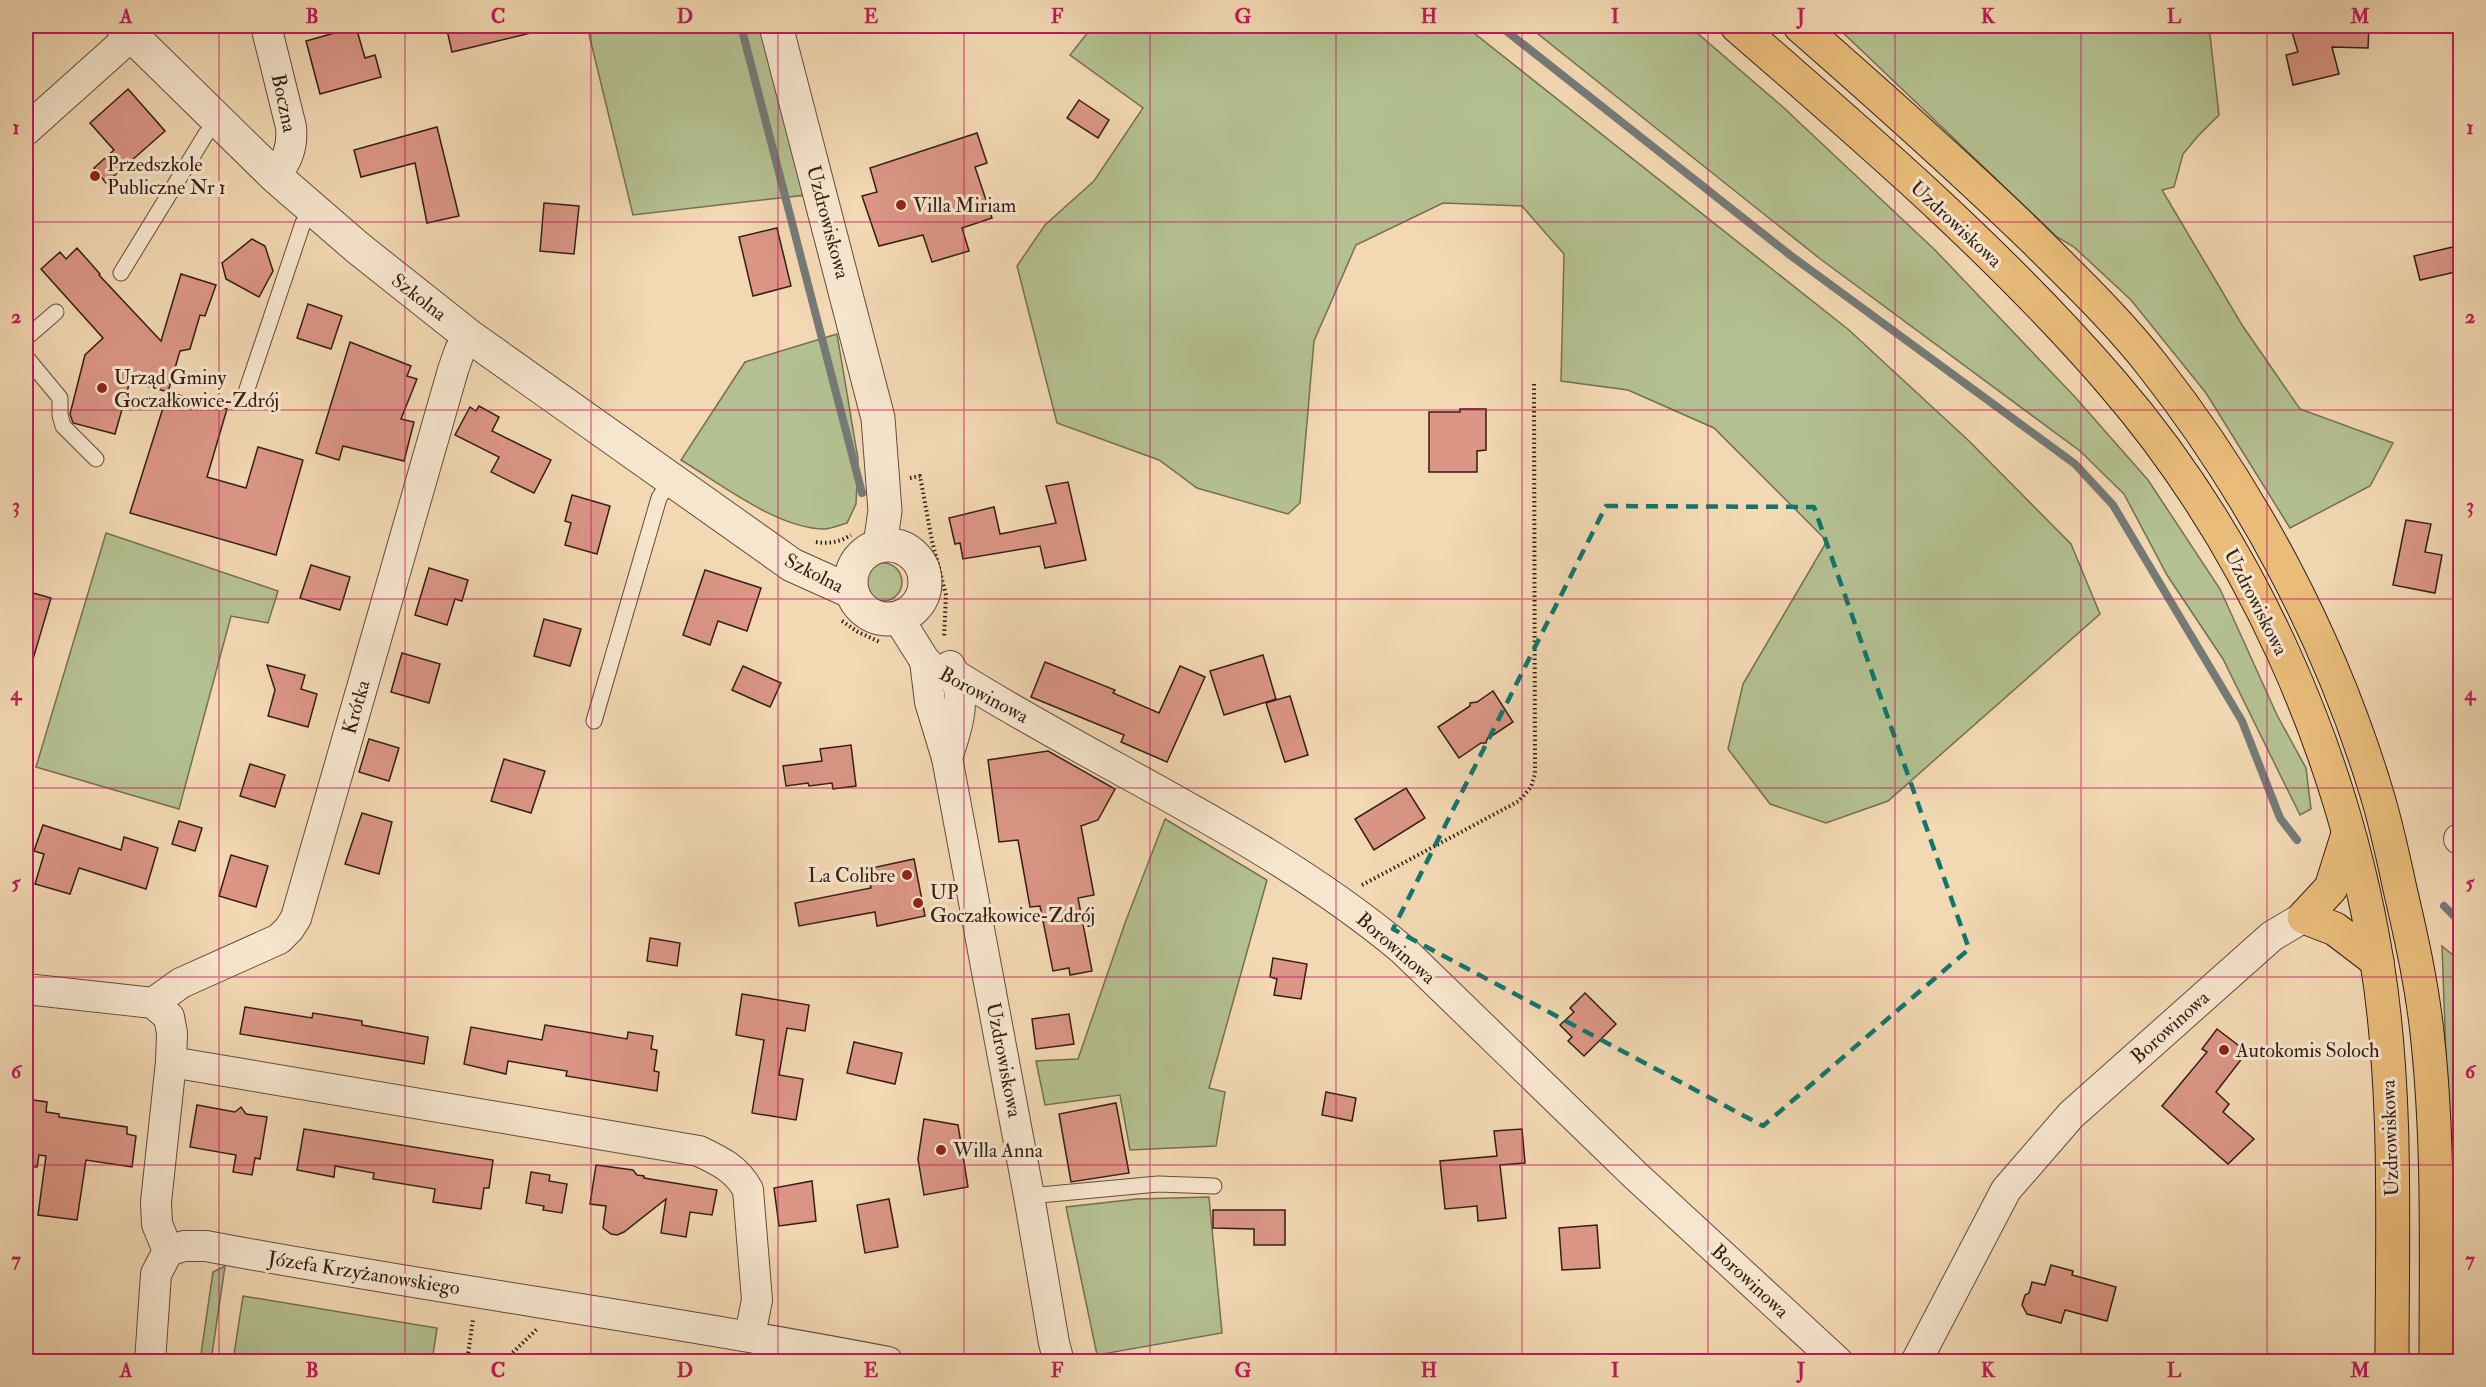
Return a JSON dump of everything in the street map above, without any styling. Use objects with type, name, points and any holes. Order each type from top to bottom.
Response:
[{"type":"main road","name":"Uzdrowiskowa","points":[[1737,26],[1851,126],[1991,255],[2108,378],[2174,464],[2211,518],[2257,600],[2282,651],[2317,735],[2349,833],[2377,961],[2386,1040],[2391,1123],[2392,1362]]},
{"type":"main road","name":"Uzdrowiskowa","points":[[1800,26],[1980,186],[2088,292],[2152,364],[2247,502],[2292,580],[2349,713],[2376,791],[2417,962],[2428,1041],[2434,1122],[2436,1362]]},
{"type":"main road","points":[[2349,833],[2331,888],[2304,917],[2335,929],[2377,961]]},
{"type":"street","name":"Boczna","points":[[266,26],[291,127],[290,154],[276,177]]},
{"type":"street","name":"Uzdrowiskowa","points":[[776,26],[878,418],[885,511],[879,542]]},
{"type":"street","name":"Szkolna","points":[[127,31],[219,123],[313,211],[469,336],[792,565],[852,580]]},
{"type":"street","points":[[26,130],[127,31]]},
{"type":"street","name":"Krótka","points":[[153,1003],[181,983],[279,939],[296,918],[453,370],[460,350],[469,336]]},
{"type":"street","name":"Uzdrowiskowa","points":[[878,418],[895,444],[912,478],[907,514],[879,542]]},
{"type":"street","name":"Szkolna","points":[[746,532],[800,553],[852,580]]},
{"type":"street","points":[[879,542],[914,554],[925,575],[926,587],[922,598],[906,613],[886,619],[865,611],[852,580],[864,554],[879,542]]},
{"type":"street","points":[[906,613],[925,628],[957,676]]},
{"type":"street","name":"Borowinowa","points":[[906,613],[925,661],[938,673],[957,676],[1000,703],[1234,834],[1342,903],[1403,950],[1635,1175],[1838,1362]]},
{"type":"street","name":"Uzdrowiskowa","points":[[925,661],[930,702],[947,758],[1059,1362]]},
{"type":"street","name":"Uzdrowiskowa","points":[[947,758],[958,723],[960,696],[957,676]]},
{"type":"street","points":[[958,723],[979,709],[1000,703]]},
{"type":"street","name":"Borowinowa","points":[[1916,1362],[2006,1190],[2071,1115],[2272,936],[2304,917]]},
{"type":"street","points":[[26,989],[153,1003],[169,1017],[172,1033],[171,1062],[156,1202],[157,1224],[168,1251],[156,1274],[150,1362]]},
{"type":"street","points":[[171,1062],[699,1151],[727,1164],[742,1178],[748,1190],[757,1300],[750,1335]]},
{"type":"street","name":"Józefa Krzyżanowskiego","points":[[168,1251],[184,1246],[206,1246],[669,1324],[750,1335],[888,1362]]},
{"type":"lane","points":[[121,273],[206,134],[219,123]]},
{"type":"lane","points":[[243,401],[303,223],[313,211]]},
{"type":"lane","points":[[26,338],[56,312]]},
{"type":"lane","points":[[26,357],[60,398],[60,416],[63,426],[96,459]]},
{"type":"lane","points":[[594,721],[659,498],[671,479]]},
{"type":"lane","points":[[1029,1196],[1158,1184],[1214,1186]]},
{"type":"path","points":[[1342,903],[1357,887],[1519,801],[1531,787],[1535,774],[1534,382]]},
{"type":"path","points":[[800,553],[808,540],[825,543],[842,540],[879,542]]},
{"type":"path","points":[[503,1362],[541,1326]]},
{"type":"highlighted area","points":[[1606,506],[1814,507],[1969,949],[1763,1126],[1393,929]]},
{"type":"green space","points":[[587,26],[759,26],[806,195],[633,215]]},
{"type":"green space","points":[[1093,26],[1465,26],[1849,330],[1969,441],[2071,544],[2100,614],[1888,801],[1826,823],[1770,804],[1728,749],[1743,684],[1827,541],[1714,428],[1628,390],[1561,381],[1564,254],[1522,206],[1443,203],[1356,245],[1314,341],[1300,503],[1288,514],[1197,488],[1159,460],[1057,423],[1017,266],[1045,225],[1094,181],[1143,108],[1070,55]]},
{"type":"green space","points":[[1528,26],[1689,26],[1784,108],[1935,250],[2075,397],[2148,480],[2220,589],[2277,715],[2306,768],[2311,809],[2300,815],[2223,659],[2167,575],[2124,494],[2080,451],[1819,258]]},
{"type":"green space","points":[[1836,26],[2209,26],[2219,115],[2183,154],[2174,187],[2162,190],[2242,325],[2300,409],[2393,443],[2370,486],[2290,528],[2206,393],[2131,300],[2074,247],[2057,237]]},
{"type":"green space","points":[[837,334],[858,459],[856,504],[847,523],[825,529],[788,522],[750,504],[681,460],[745,362]]},
{"type":"green space","points":[[106,533],[278,591],[268,623],[231,616],[179,809],[36,767]]},
{"type":"green space","points":[[883,563],[897,568],[902,582],[897,596],[883,601],[869,596],[864,582],[869,568]]},
{"type":"green space","points":[[1165,819],[1267,880],[1209,1088],[1225,1092],[1216,1146],[1130,1150],[1120,1095],[1045,1105],[1036,1061],[1078,1059],[1125,923]]},
{"type":"green space","points":[[2442,946],[2460,961],[2460,1362],[2457,1361]]},
{"type":"green space","points":[[1209,1197],[1222,1333],[1097,1355],[1066,1207],[1137,1199]]},
{"type":"green space","points":[[225,1266],[211,1361],[200,1361],[213,1272]]},
{"type":"green space","points":[[243,1296],[437,1328],[432,1361],[233,1361]]},
{"type":"building","points":[[446,26],[530,26],[531,33],[452,52]]},
{"type":"building","points":[[2319,26],[2369,26],[2368,48],[2332,47],[2339,74],[2293,85],[2286,55],[2298,52],[2292,32]]},
{"type":"building","points":[[356,27],[365,58],[375,55],[381,77],[320,94],[306,41]]},
{"type":"building","name":"Przedszkole Publiczne Nr 1","points":[[128,89],[165,131],[106,183],[94,168],[114,150],[90,123]]},
{"type":"building","points":[[1079,100],[1109,120],[1098,138],[1067,118]]},
{"type":"building","points":[[437,127],[459,216],[427,223],[415,163],[361,177],[354,150]]},
{"type":"building","points":[[977,133],[987,163],[975,167],[992,218],[962,228],[969,251],[932,262],[923,235],[879,246],[862,196],[877,192],[870,168]]},
{"type":"building","points":[[544,203],[579,206],[574,254],[540,251]]},
{"type":"building","points":[[777,228],[791,286],[753,296],[739,237]]},
{"type":"building","points":[[252,239],[265,246],[273,271],[259,297],[226,279],[222,263]]},
{"type":"building","points":[[2457,246],[2460,271],[2420,280],[2414,256]]},
{"type":"building","points":[[77,248],[161,341],[181,274],[216,285],[205,316],[200,315],[190,349],[180,351],[168,392],[130,381],[115,434],[73,423],[70,414],[85,355],[103,338],[41,269],[60,252],[66,259]]},
{"type":"building","points":[[308,304],[342,316],[331,349],[297,338]]},
{"type":"building","points":[[350,342],[411,366],[407,376],[417,379],[401,419],[414,422],[404,461],[343,446],[339,460],[316,453]]},
{"type":"building","points":[[168,392],[227,409],[207,477],[246,488],[258,447],[303,460],[276,555],[130,513]]},
{"type":"building","points":[[479,406],[499,417],[492,431],[551,460],[534,493],[491,472],[499,457],[455,435],[470,407],[476,411]]},
{"type":"building","points":[[1460,409],[1486,409],[1486,450],[1477,451],[1477,472],[1429,472],[1429,412],[1460,412]]},
{"type":"building","points":[[1068,482],[1086,560],[1045,568],[1040,546],[963,559],[960,543],[955,544],[949,518],[994,507],[1000,534],[1056,523],[1046,486]]},
{"type":"building","points":[[572,495],[610,506],[597,554],[565,545],[571,523],[565,521]]},
{"type":"building","points":[[2406,520],[2431,524],[2425,552],[2442,555],[2435,593],[2393,585]]},
{"type":"building","points":[[311,565],[350,577],[340,610],[300,598]]},
{"type":"building","points":[[429,568],[468,580],[462,601],[455,599],[447,625],[415,615]]},
{"type":"building","points":[[705,570],[761,588],[747,631],[718,621],[710,645],[683,635]]},
{"type":"building","points":[[26,591],[51,598],[31,666],[26,665]]},
{"type":"building","points":[[544,619],[581,629],[570,666],[534,656]]},
{"type":"building","points":[[402,653],[440,664],[429,703],[391,692]]},
{"type":"building","points":[[1263,655],[1276,699],[1224,715],[1210,671]]},
{"type":"building","points":[[1045,662],[1115,690],[1113,693],[1159,713],[1180,666],[1205,677],[1167,762],[1121,742],[1124,735],[1031,697]]},
{"type":"building","points":[[267,665],[305,675],[301,689],[317,694],[308,727],[268,716],[275,690]]},
{"type":"building","points":[[743,666],[781,683],[770,707],[732,690]]},
{"type":"building","points":[[1493,691],[1513,722],[1487,739],[1486,743],[1481,743],[1459,758],[1438,727],[1470,706],[1470,703],[1477,702]]},
{"type":"building","points":[[1290,696],[1308,755],[1285,762],[1266,703]]},
{"type":"building","points":[[369,739],[399,748],[389,781],[359,772]]},
{"type":"building","points":[[851,745],[856,786],[833,789],[832,783],[809,786],[808,783],[786,786],[783,766],[822,761],[820,749]]},
{"type":"building","points":[[1048,751],[1115,789],[1098,820],[1081,826],[1094,895],[1078,898],[1092,971],[1070,975],[1069,968],[1053,971],[1040,906],[1030,907],[1018,840],[999,842],[988,760]]},
{"type":"building","points":[[504,759],[545,771],[531,813],[491,801]]},
{"type":"building","points":[[250,764],[285,775],[275,807],[240,796]]},
{"type":"building","points":[[1406,788],[1425,818],[1374,850],[1355,819]]},
{"type":"building","points":[[362,813],[392,822],[379,874],[345,864]]},
{"type":"building","points":[[179,821],[202,828],[195,851],[172,844]]},
{"type":"building","points":[[43,825],[121,850],[124,837],[158,848],[146,889],[79,868],[70,894],[35,884],[44,854],[34,851]]},
{"type":"building","points":[[231,855],[268,866],[256,907],[219,896]]},
{"type":"building","points":[[914,859],[925,916],[877,926],[875,912],[799,926],[795,903],[871,888],[867,869]]},
{"type":"building","points":[[650,938],[680,943],[677,966],[647,961]]},
{"type":"building","points":[[1273,958],[1307,964],[1301,999],[1274,995],[1277,979],[1270,977]]},
{"type":"building","points":[[1585,993],[1616,1024],[1584,1056],[1568,1041],[1572,1037],[1560,1025],[1574,1012],[1570,1008]]},
{"type":"building","points":[[742,994],[809,1005],[805,1031],[787,1028],[779,1075],[803,1079],[796,1120],[752,1113],[764,1040],[736,1035]]},
{"type":"building","points":[[245,1007],[312,1018],[313,1013],[362,1021],[362,1025],[428,1037],[424,1064],[240,1034]]},
{"type":"building","points":[[1069,1014],[1074,1044],[1036,1049],[1032,1019]]},
{"type":"building","points":[[545,1025],[627,1039],[628,1032],[653,1036],[651,1049],[657,1050],[654,1071],[659,1072],[657,1091],[566,1076],[567,1071],[508,1061],[506,1074],[464,1064],[471,1027],[542,1040]]},
{"type":"building","points":[[2217,1029],[2247,1052],[2216,1092],[2229,1104],[2223,1112],[2254,1139],[2228,1164],[2162,1106],[2207,1052],[2202,1049]]},
{"type":"building","points":[[854,1042],[902,1053],[895,1084],[847,1073]]},
{"type":"building","points":[[1326,1092],[1356,1098],[1352,1121],[1322,1115]]},
{"type":"building","points":[[26,1099],[47,1102],[46,1112],[59,1114],[59,1117],[127,1127],[127,1134],[136,1136],[132,1167],[86,1160],[77,1220],[38,1215],[46,1156],[39,1155],[37,1167],[26,1166]]},
{"type":"building","points":[[1116,1103],[1129,1173],[1071,1182],[1059,1114]]},
{"type":"building","points":[[197,1105],[235,1112],[241,1107],[246,1114],[267,1117],[260,1159],[255,1158],[252,1175],[233,1172],[236,1155],[190,1147]]},
{"type":"building","name":"Willa Anna","points":[[924,1119],[958,1125],[968,1187],[924,1195],[918,1159]]},
{"type":"building","points":[[304,1129],[493,1160],[489,1188],[484,1188],[481,1209],[433,1202],[435,1189],[373,1179],[374,1173],[335,1166],[334,1177],[297,1170]]},
{"type":"building","points":[[1522,1129],[1525,1163],[1500,1165],[1506,1218],[1478,1221],[1477,1206],[1445,1209],[1440,1161],[1497,1156],[1494,1131]]},
{"type":"building","points":[[596,1165],[633,1170],[644,1178],[717,1190],[712,1215],[690,1212],[686,1237],[661,1233],[666,1199],[624,1232],[617,1235],[611,1234],[603,1228],[606,1206],[590,1204]]},
{"type":"building","points":[[531,1172],[550,1175],[549,1181],[567,1184],[562,1213],[543,1210],[544,1206],[526,1203]]},
{"type":"building","points":[[812,1181],[816,1221],[779,1226],[774,1188]]},
{"type":"building","points":[[889,1199],[898,1247],[865,1253],[857,1205]]},
{"type":"building","points":[[1213,1210],[1285,1210],[1285,1245],[1254,1245],[1254,1229],[1213,1228]]},
{"type":"building","points":[[1597,1225],[1600,1268],[1562,1270],[1559,1228]]},
{"type":"building","points":[[2051,1265],[2073,1271],[2072,1275],[2116,1287],[2107,1321],[2065,1310],[2061,1323],[2027,1314],[2022,1305],[2025,1295],[2029,1293],[2032,1282],[2045,1285]]},
{"type":"waterway","points":[[741,26],[862,493]]},
{"type":"waterway","points":[[1500,26],[1790,255],[2075,464],[2113,505],[2242,721],[2280,818],[2297,840]]},
{"type":"waterway","points":[[2444,906],[2460,922]]},
{"type":"place","name":"Przedszkole Publiczne Nr 1","points":[[95,176]]},
{"type":"place","name":"Villa Miriam","points":[[901,205]]},
{"type":"place","name":"Urząd Gminy Goczałkowice-Zdrój","points":[[102,388]]},
{"type":"place","name":"La Colibre","points":[[907,875]]},
{"type":"place","name":"UP Goczałkowice-Zdrój","points":[[918,903]]},
{"type":"place","name":"Autokomis Soloch","points":[[2224,1050]]},
{"type":"place","name":"Willa Anna","points":[[941,1150]]}]
